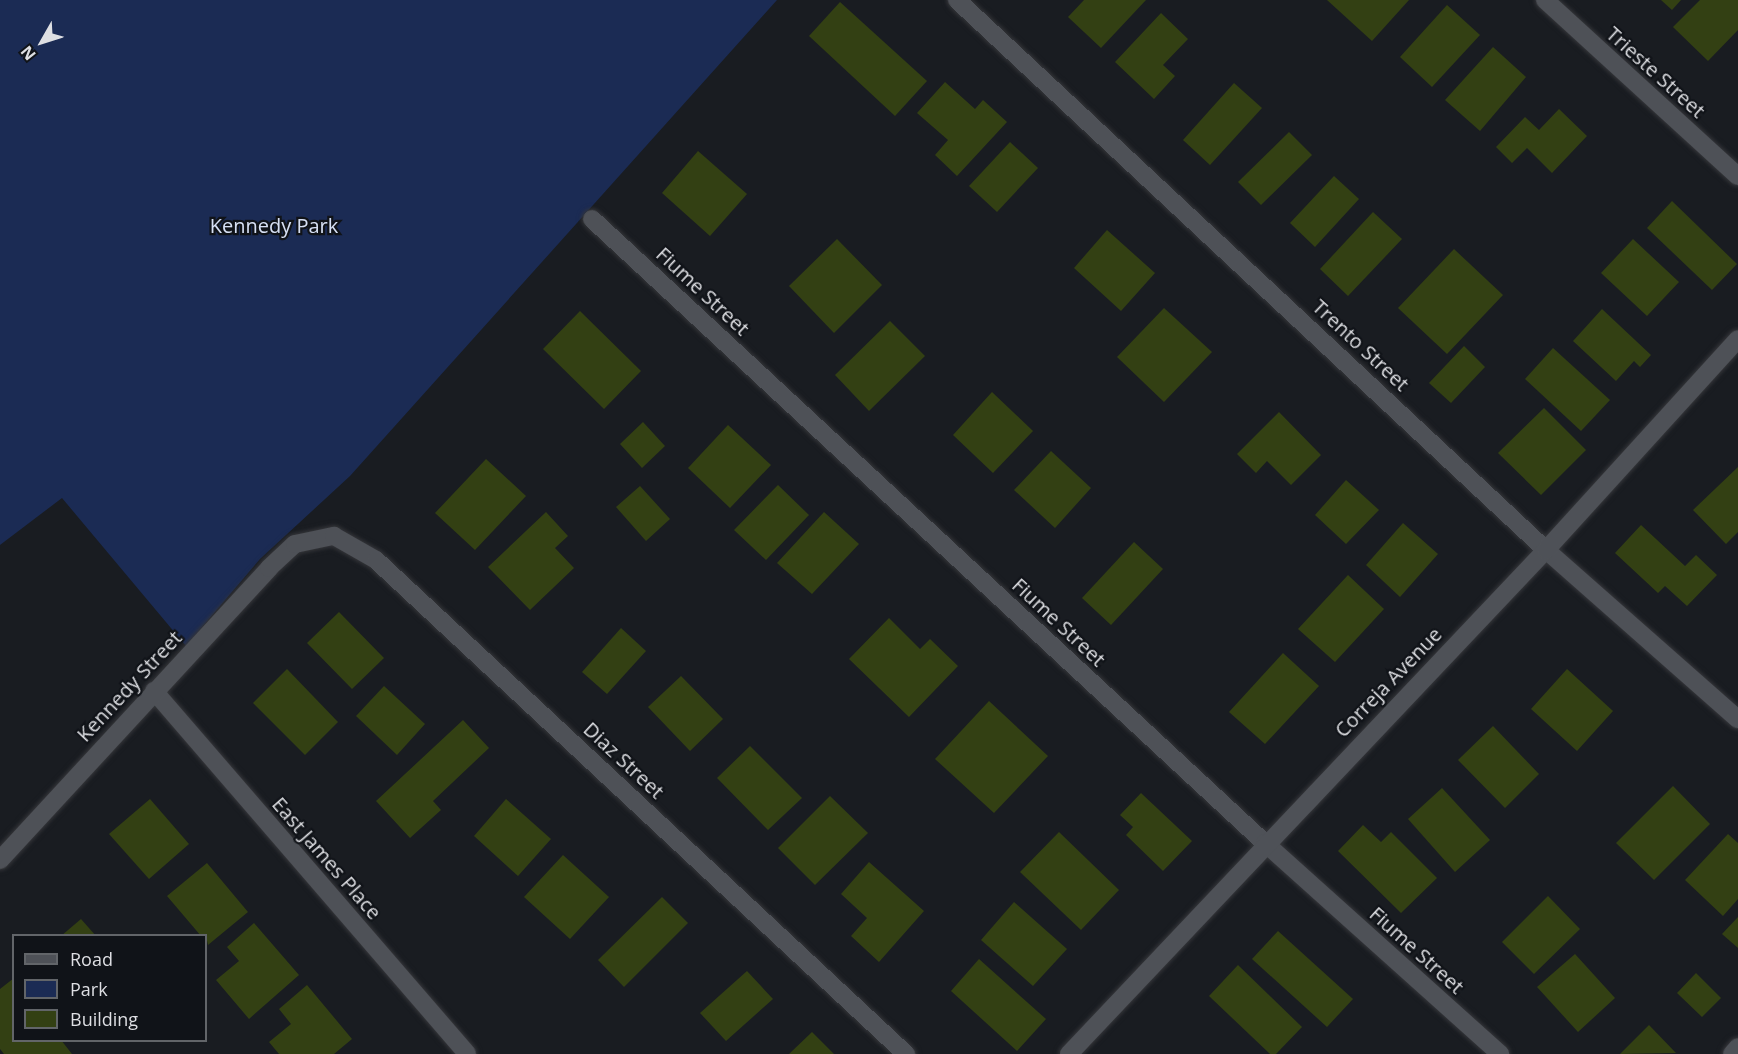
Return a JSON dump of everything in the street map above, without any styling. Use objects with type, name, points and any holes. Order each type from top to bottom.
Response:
[{"type":"street","name":"Trento Street","points":[[957,0],[1546,550],[1738,719]]},
{"type":"street","name":"Trieste Street","points":[[1545,0],[1738,176]]},
{"type":"street","name":"Fiume Street","points":[[592,219],[1265,843],[1500,1054]]},
{"type":"street","name":"Correja Avenue","points":[[1069,1054],[1265,843],[1546,550],[1738,339]]},
{"type":"street","name":"Diaz Street","points":[[295,544],[334,536],[376,560],[906,1054]]},
{"type":"street","name":"Kennedy Street","points":[[0,860],[154,692],[295,544]]},
{"type":"street","name":"East James Place","points":[[154,692],[467,1054]]},
{"type":"street","points":[[1732,1054],[1738,1047]]},
{"type":"green space","name":"Kennedy Park","points":[[0,0],[777,0],[350,476],[260,559],[186,646],[62,498],[0,545]]},
{"type":"building","points":[[1084,0],[1146,0],[1101,48],[1068,17]]},
{"type":"building","points":[[1327,0],[1409,0],[1372,41]]},
{"type":"building","points":[[1661,0],[1681,0],[1672,10]]},
{"type":"building","points":[[1700,0],[1738,0],[1738,30],[1708,61],[1673,27]]},
{"type":"building","points":[[840,2],[927,81],[895,116],[809,36]]},
{"type":"building","points":[[1447,5],[1480,35],[1432,87],[1400,57]]},
{"type":"building","points":[[1161,13],[1188,39],[1163,65],[1175,76],[1154,99],[1115,62]]},
{"type":"building","points":[[1493,47],[1526,77],[1480,131],[1445,100]]},
{"type":"building","points":[[945,82],[975,109],[983,100],[1007,122],[957,176],[935,155],[948,140],[917,113]]},
{"type":"building","points":[[1234,83],[1262,108],[1210,165],[1183,140]]},
{"type":"building","points":[[1559,109],[1587,136],[1552,173],[1527,148],[1512,163],[1496,147],[1525,117],[1539,130]]},
{"type":"building","points":[[1289,132],[1312,155],[1261,205],[1238,182]]},
{"type":"building","points":[[1010,142],[1038,168],[997,212],[969,186]]},
{"type":"building","points":[[698,151],[747,194],[710,236],[662,193]]},
{"type":"building","points":[[1334,176],[1359,199],[1315,247],[1290,223]]},
{"type":"building","points":[[1672,201],[1737,264],[1712,290],[1647,228]]},
{"type":"building","points":[[1373,212],[1402,239],[1348,296],[1320,269]]},
{"type":"building","points":[[1107,230],[1155,273],[1121,311],[1074,268]]},
{"type":"building","points":[[837,239],[882,285],[834,333],[789,286]]},
{"type":"building","points":[[1633,239],[1679,282],[1647,316],[1601,273]]},
{"type":"building","points":[[1454,249],[1503,295],[1447,354],[1398,308]]},
{"type":"building","points":[[1164,308],[1212,352],[1164,402],[1117,357]]},
{"type":"building","points":[[1602,309],[1651,355],[1640,367],[1634,361],[1616,381],[1573,341]]},
{"type":"building","points":[[580,311],[641,371],[604,409],[543,349]]},
{"type":"building","points":[[890,321],[925,356],[869,411],[835,375]]},
{"type":"building","points":[[1464,346],[1485,367],[1451,403],[1429,383]]},
{"type":"building","points":[[1553,348],[1610,400],[1581,431],[1525,379]]},
{"type":"building","points":[[992,392],[1033,431],[993,473],[953,435]]},
{"type":"building","points":[[1544,408],[1586,450],[1541,495],[1498,453]]},
{"type":"building","points":[[1279,412],[1321,455],[1291,485],[1267,461],[1256,473],[1237,454]]},
{"type":"building","points":[[643,422],[665,446],[642,468],[620,444]]},
{"type":"building","points":[[728,425],[771,465],[730,508],[688,468]]},
{"type":"building","points":[[1051,451],[1091,488],[1055,528],[1014,490]]},
{"type":"building","points":[[486,459],[526,496],[475,550],[435,513]]},
{"type":"building","points":[[1738,467],[1738,532],[1726,544],[1693,510]]},
{"type":"building","points":[[1346,480],[1379,510],[1346,544],[1315,515]]},
{"type":"building","points":[[778,485],[809,515],[766,560],[734,530]]},
{"type":"building","points":[[640,486],[670,519],[646,541],[616,507]]},
{"type":"building","points":[[546,512],[568,536],[555,548],[574,568],[530,610],[488,567]]},
{"type":"building","points":[[824,512],[859,544],[812,594],[777,563]]},
{"type":"building","points":[[1403,523],[1438,554],[1400,597],[1366,565]]},
{"type":"building","points":[[1641,525],[1685,566],[1696,555],[1717,575],[1687,606],[1665,586],[1658,593],[1615,553]]},
{"type":"building","points":[[1134,542],[1163,569],[1111,625],[1082,598]]},
{"type":"building","points":[[1348,575],[1384,609],[1335,662],[1298,629]]},
{"type":"building","points":[[339,612],[384,658],[352,689],[307,643]]},
{"type":"building","points":[[889,618],[920,649],[930,639],[958,666],[909,717],[849,659]]},
{"type":"building","points":[[621,628],[646,651],[607,694],[582,672]]},
{"type":"building","points":[[1283,653],[1319,686],[1265,744],[1229,712]]},
{"type":"building","points":[[287,669],[338,722],[305,755],[253,703]]},
{"type":"building","points":[[1567,669],[1613,711],[1577,751],[1531,709]]},
{"type":"building","points":[[681,676],[723,719],[690,751],[648,707]]},
{"type":"building","points":[[384,686],[425,724],[397,755],[356,716]]},
{"type":"building","points":[[989,701],[1048,756],[994,813],[935,759]]},
{"type":"building","points":[[463,720],[489,748],[433,801],[441,810],[410,838],[376,801]]},
{"type":"building","points":[[1493,726],[1539,774],[1505,808],[1458,760]]},
{"type":"building","points":[[750,746],[802,798],[768,830],[717,778]]},
{"type":"building","points":[[1673,786],[1710,824],[1654,880],[1616,843]]},
{"type":"building","points":[[1442,788],[1490,840],[1455,872],[1408,819]]},
{"type":"building","points":[[1141,793],[1192,841],[1163,871],[1126,835],[1133,827],[1120,815]]},
{"type":"building","points":[[830,796],[868,833],[815,885],[778,848]]},
{"type":"building","points":[[150,799],[189,844],[149,879],[109,834]]},
{"type":"building","points":[[506,799],[551,839],[518,876],[474,836]]},
{"type":"building","points":[[1363,825],[1381,842],[1391,832],[1437,878],[1401,913],[1338,851]]},
{"type":"building","points":[[1059,832],[1119,890],[1081,930],[1020,872]]},
{"type":"building","points":[[1728,834],[1738,843],[1738,899],[1723,916],[1685,880]]},
{"type":"building","points":[[563,855],[609,897],[570,939],[524,897]]},
{"type":"building","points":[[869,862],[924,911],[879,962],[851,936],[867,918],[841,894]]},
{"type":"building","points":[[207,863],[248,912],[208,945],[207,934],[199,934],[167,896]]},
{"type":"building","points":[[1548,896],[1580,929],[1534,974],[1502,942]]},
{"type":"building","points":[[662,897],[688,923],[624,987],[598,960]]},
{"type":"building","points":[[1014,902],[1067,949],[1033,986],[981,940]]},
{"type":"building","points":[[1738,917],[1738,948],[1722,934]]},
{"type":"building","points":[[81,919],[94,934],[63,934]]},
{"type":"building","points":[[254,923],[299,975],[249,1019],[216,980],[239,961],[227,947]]},
{"type":"building","points":[[1278,931],[1353,999],[1327,1027],[1252,959]]},
{"type":"building","points":[[1575,954],[1615,998],[1578,1032],[1537,987]]},
{"type":"building","points":[[979,959],[1046,1019],[1017,1051],[951,991]]},
{"type":"building","points":[[1238,965],[1302,1027],[1276,1054],[1270,1054],[1209,996]]},
{"type":"building","points":[[747,971],[773,999],[726,1041],[700,1013]]},
{"type":"building","points":[[1696,973],[1721,998],[1702,1017],[1677,993]]},
{"type":"building","points":[[12,980],[12,1042],[63,1042],[72,1054],[4,1054],[0,1049],[0,989]]},
{"type":"building","points":[[307,985],[352,1039],[334,1054],[279,1054],[269,1042],[291,1024],[279,1009]]},
{"type":"building","points":[[1649,1025],[1676,1053],[1620,1054]]},
{"type":"building","points":[[812,1032],[834,1054],[789,1054]]}]
